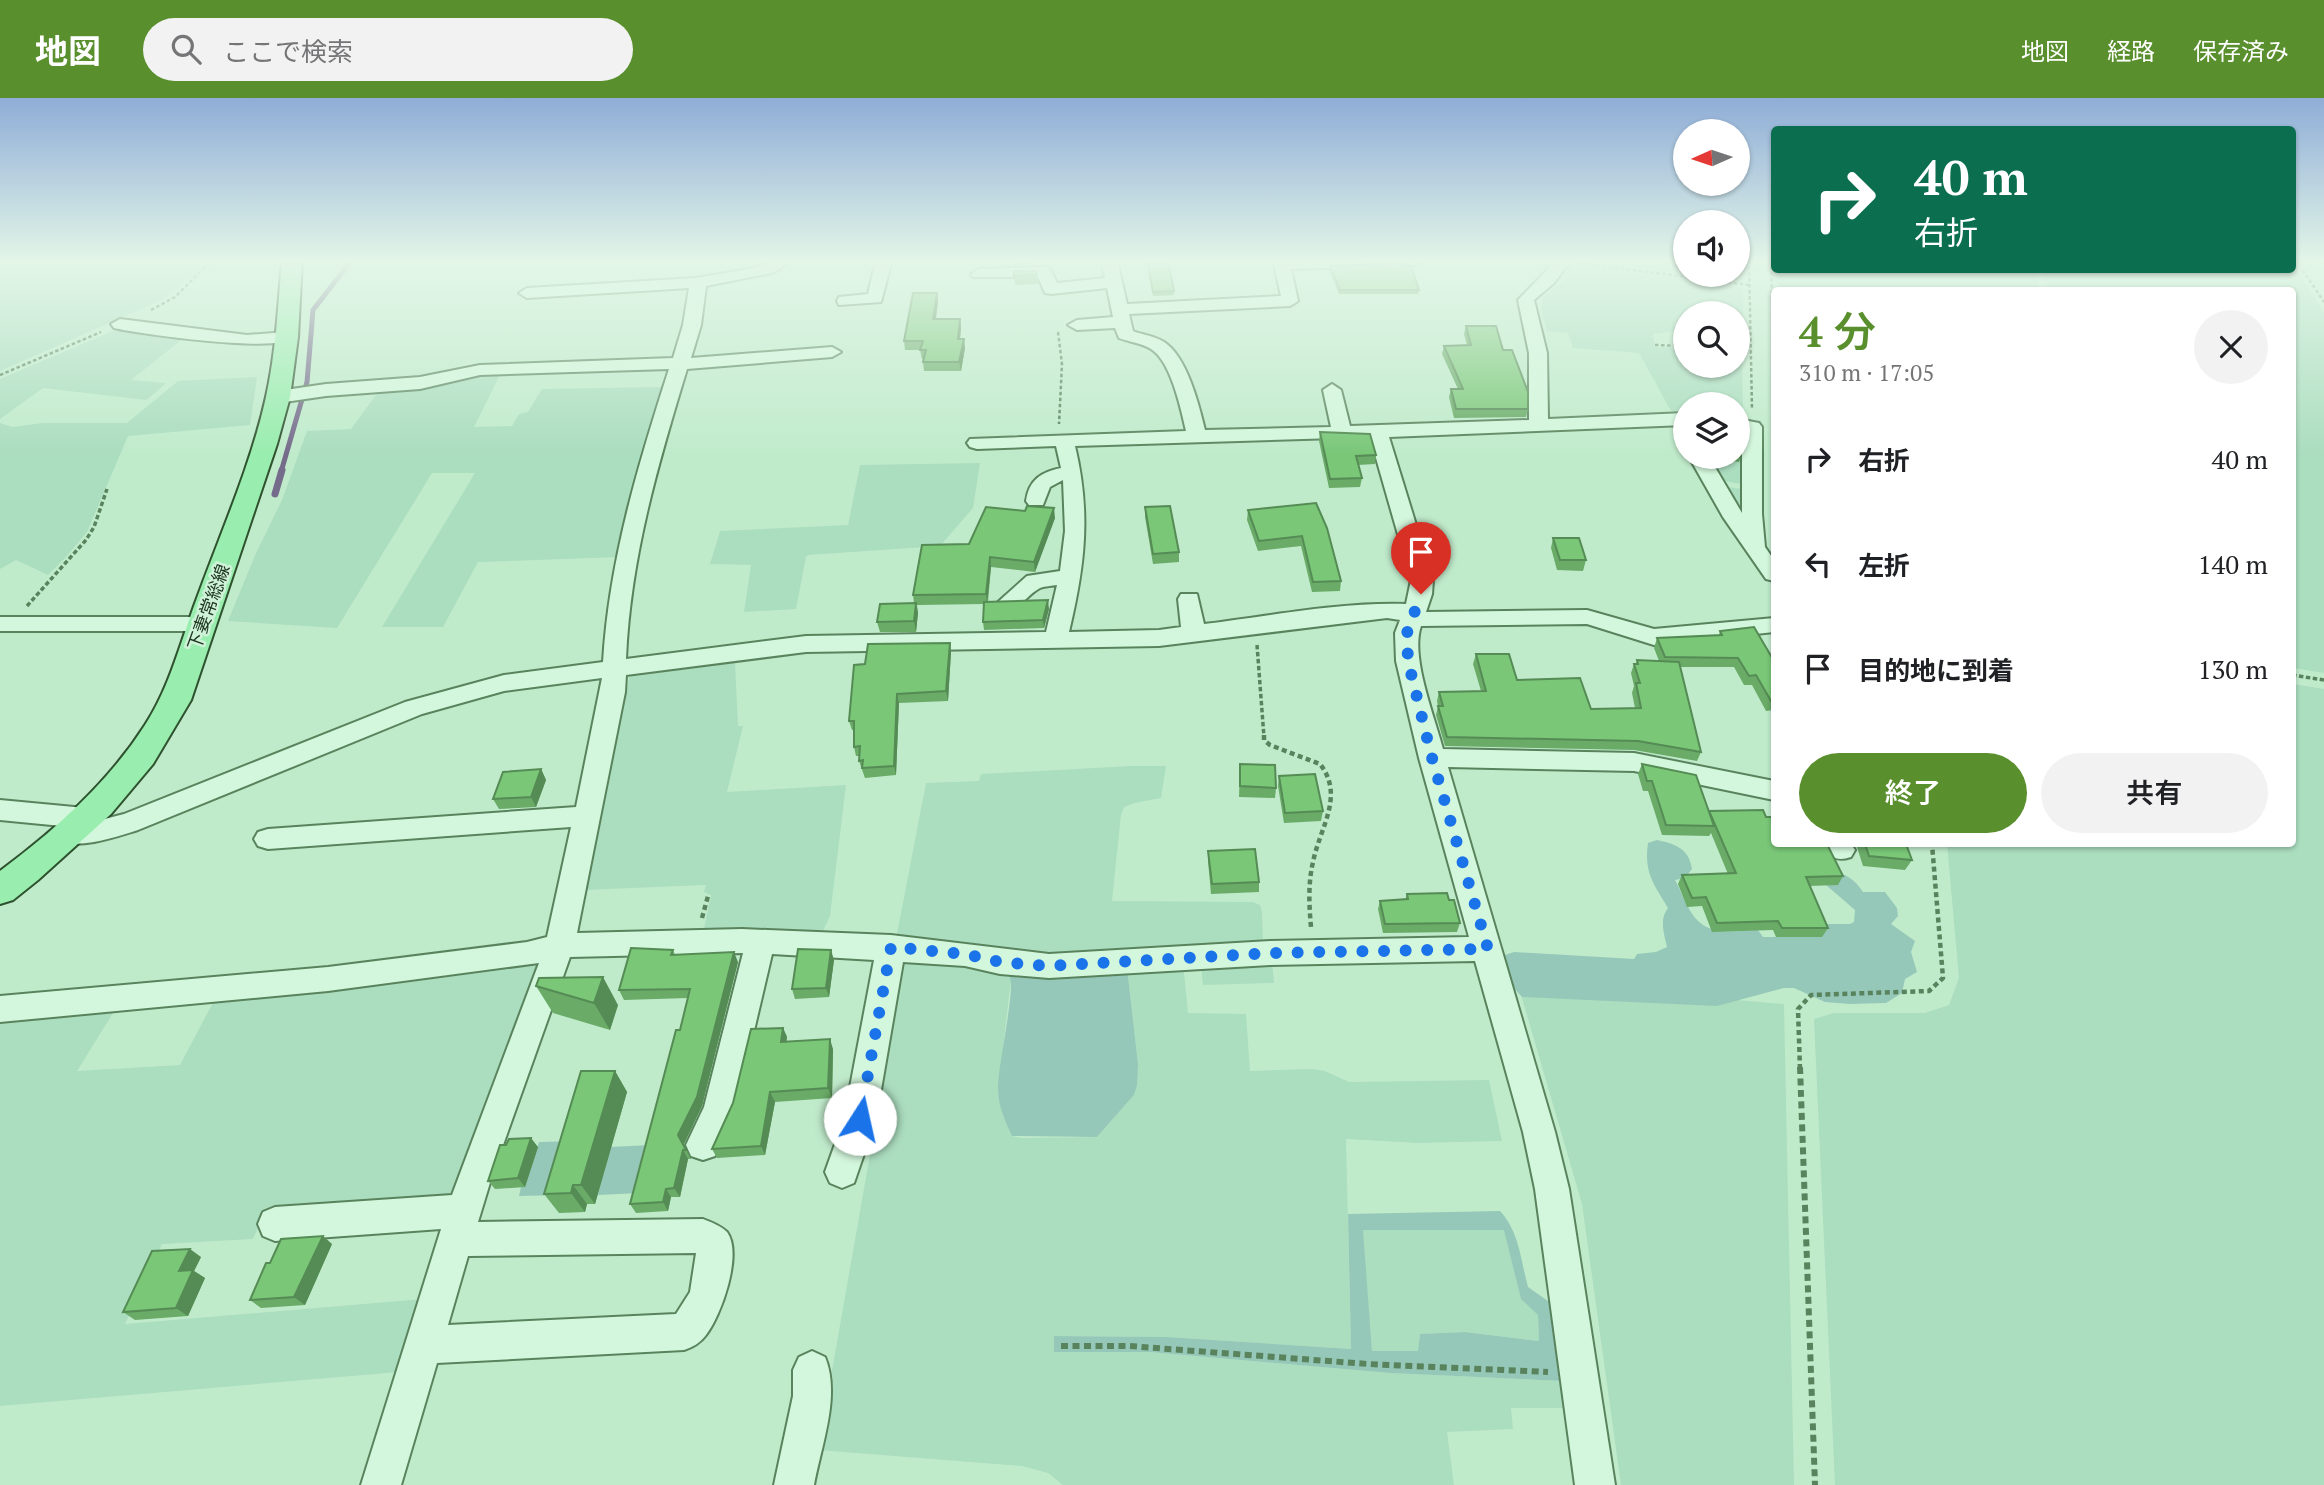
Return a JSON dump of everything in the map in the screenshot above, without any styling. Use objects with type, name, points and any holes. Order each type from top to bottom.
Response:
[{"type":"main road","name":"下妻常総線","points":[[0,890],[77,826],[128,775],[156,735],[175,700],[285,396],[287,325]]},
{"type":"street","points":[[126,325],[247,340],[286,337]]},
{"type":"street","points":[[380,1485],[460,1225],[560,945],[611,703],[617,610],[629,542],[692,325]]},
{"type":"street","points":[[1123,325],[1125,334],[1164,350],[1187,396],[1197,436]]},
{"type":"street","points":[[1532,325],[1538,353],[1539,423]]},
{"type":"street","points":[[285,396],[312,391],[420,383],[480,370],[679,363],[832,352]]},
{"type":"street","points":[[1332,390],[1342,432]]},
{"type":"street","points":[[977,443],[1378,431],[1539,423],[1673,422]]},
{"type":"street","points":[[1378,431],[1422,580],[1421,594],[1407,633],[1408,661],[1432,758],[1539,1132],[1552,1189],[1595,1485]]},
{"type":"street","points":[[1055,641],[1069,577],[1076,517],[1067,439]]},
{"type":"street","points":[[1705,469],[1716,491],[1771,571]]},
{"type":"street","points":[[1748,469],[1755,549]]},
{"type":"street","points":[[1036,501],[1037,488],[1044,479],[1071,473]]},
{"type":"street","points":[[1009,602],[1035,581],[1069,577]]},
{"type":"street","points":[[1189,599],[1194,635]]},
{"type":"street","points":[[0,810],[96,831],[130,823],[404,712],[472,691],[614,667],[806,644],[1055,641],[1194,635],[1254,625],[1387,611],[1413,615],[1587,617],[1604,620],[1642,636],[1654,638],[1771,625]]},
{"type":"street","points":[[6,625],[202,624]]},
{"type":"street","points":[[1432,758],[1634,762],[1771,789]]},
{"type":"street","points":[[268,839],[589,816]]},
{"type":"street","points":[[0,1009],[328,979],[527,954],[560,945],[760,942],[891,947],[1049,966],[1159,958],[1488,949]]},
{"type":"street","points":[[703,1145],[719,1112],[760,942]]},
{"type":"street","points":[[842,1172],[860,1119],[891,947]]},
{"type":"street","points":[[275,1224],[460,1225],[703,1236],[714,1244],[715,1256],[701,1314],[684,1332],[423,1345]]},
{"type":"street","points":[[794,1485],[812,1396],[812,1370]]},
{"type":"path","points":[[0,375],[118,325]]},
{"type":"path","points":[[1748,392],[1750,325]]},
{"type":"path","points":[[1061,343],[1057,420],[1067,439]]},
{"type":"path","points":[[1655,345],[1673,346]]},
{"type":"path","points":[[6,625],[86,540],[94,527],[107,489]]},
{"type":"path","points":[[1254,625],[1260,666],[1261,729],[1264,740],[1270,745],[1320,764],[1326,769],[1330,780],[1332,806],[1314,856],[1310,883],[1309,906],[1315,952]]},
{"type":"path","points":[[2296,676],[2324,680]]},
{"type":"path","points":[[1815,1485],[1798,1009],[1811,995],[1929,991],[1942,978],[1932,847]]},
{"type":"path","points":[[1062,1346],[1129,1346],[1368,1364],[1577,1373]]},
{"type":"green space","points":[[0,325],[105,325],[0,371]]},
{"type":"green space","points":[[1545,325],[1673,325],[1673,332],[1653,334],[1655,347],[1673,348],[1673,378],[1742,378],[1743,392],[1673,392],[1671,411],[1639,353],[1573,348],[1568,333],[1547,331]]},
{"type":"green space","points":[[2296,325],[2324,325],[2324,673],[2296,668]]},
{"type":"green space","points":[[120,328],[185,337],[131,380],[166,383],[146,400],[43,388],[0,419],[0,379]]},
{"type":"green space","points":[[501,373],[474,427],[512,426],[519,414],[528,412],[542,389],[668,387],[621,557],[478,562],[443,627],[382,627],[475,473],[432,473],[337,628],[228,621],[256,553],[282,500],[307,431],[351,429],[381,388],[459,375]]},
{"type":"green space","points":[[257,377],[250,425],[128,436],[87,532],[66,557],[48,575],[16,560],[0,569],[0,423],[13,427],[42,423],[127,423],[178,381]]},
{"type":"green space","points":[[980,463],[973,508],[940,546],[808,555],[796,609],[744,612],[751,565],[710,564],[720,531],[848,525],[860,465]]},
{"type":"green space","points":[[1712,469],[1747,469],[1748,504],[1729,503],[1721,486],[1741,489],[1742,484],[1718,480]]},
{"type":"green space","points":[[735,662],[738,726],[743,726],[727,792],[846,785],[830,916],[820,937],[703,934],[711,895],[704,892],[706,885],[583,890],[612,745],[630,675]]},
{"type":"green space","points":[[2296,684],[2324,689],[2324,1485],[1835,1485],[1814,1019],[1834,1013],[1925,1013],[1949,1005],[1959,978],[1947,847],[2296,847]]},
{"type":"green space","points":[[1166,766],[1161,798],[1124,807],[1112,901],[1253,902],[1260,905],[1262,912],[1263,944],[1073,960],[896,939],[926,783],[979,781],[981,774]]},
{"type":"green space","points":[[547,955],[456,1197],[265,1212],[253,1239],[162,1244],[125,1324],[423,1299],[399,1372],[0,1406],[0,1014],[118,1005],[77,1071],[180,1065],[217,995]]},
{"type":"green space","points":[[905,956],[1004,969],[1011,979],[998,1091],[1003,1116],[1012,1136],[1021,1138],[1097,1137],[1134,1095],[1138,1064],[1127,967],[1183,963],[1188,1013],[1246,1014],[1250,1071],[1312,1069],[1325,1071],[1349,1082],[1489,1080],[1502,1141],[1418,1143],[1346,1139],[1351,1349],[1167,1337],[1054,1336],[1054,1352],[1150,1352],[1390,1373],[1564,1381],[1568,1408],[1511,1408],[1513,1429],[1447,1432],[1454,1485],[1063,1485],[1048,1473],[1022,1466],[818,1450]]},
{"type":"green space","points":[[1272,961],[1274,983],[1203,985],[1201,964]]},
{"type":"green space","points":[[1517,981],[1784,1004],[1794,1485],[1621,1485],[1582,1204]]},
{"type":"green space","points":[[1362,1230],[1505,1230],[1521,1299],[1538,1314],[1539,1341],[1465,1332],[1420,1334],[1418,1351],[1372,1351]]},
{"type":"shaded area","points":[[1657,840],[1675,845],[1688,856],[1692,869],[1685,878],[1675,880],[1693,916],[1708,928],[1726,931],[1758,930],[1763,937],[1822,937],[1817,924],[1850,924],[1854,922],[1855,910],[1826,885],[1837,885],[1830,870],[1849,877],[1863,892],[1885,892],[1897,908],[1898,916],[1891,924],[1915,941],[1911,952],[1917,972],[1905,979],[1902,993],[1886,1003],[1825,1002],[1794,988],[1784,988],[1717,1006],[1522,997],[1513,987],[1501,963],[1505,955],[1514,952],[1634,959],[1637,954],[1656,952],[1667,947],[1663,922],[1668,908],[1654,884],[1647,862],[1648,843]]},
{"type":"shaded area","points":[[1127,967],[1138,1064],[1134,1095],[1097,1137],[1012,1136],[998,1095],[1011,986],[1010,977],[1004,969]]},
{"type":"shaded area","points":[[580,1141],[564,1195],[519,1196],[521,1187],[525,1187],[539,1142]]},
{"type":"shaded area","points":[[651,1145],[640,1193],[598,1195],[609,1147]]},
{"type":"shaded area","points":[[1500,1211],[1515,1237],[1528,1287],[1555,1306],[1564,1381],[1390,1373],[1150,1352],[1054,1352],[1054,1336],[1167,1337],[1351,1349],[1348,1214]],"holes":[[[1363,1230],[1504,1230],[1521,1299],[1538,1315],[1539,1341],[1465,1332],[1420,1334],[1418,1351],[1372,1351]]]},
{"type":"building","points":[[907,325],[959,325],[958,339],[964,339],[959,362],[923,362],[926,350],[920,350],[923,341],[904,341]]},
{"type":"building","points":[[1466,326],[1496,326],[1503,350],[1512,350],[1528,392],[1528,409],[1456,409],[1451,389],[1463,389],[1444,346],[1471,345]]},
{"type":"building","points":[[1320,432],[1370,434],[1376,455],[1356,456],[1362,478],[1330,479]]},
{"type":"building","points":[[1316,503],[1327,528],[1341,581],[1313,582],[1302,536],[1259,541],[1248,510]]},
{"type":"building","points":[[1027,506],[1054,508],[1034,562],[990,557],[986,594],[913,595],[922,545],[969,544],[986,507],[1025,511]]},
{"type":"building","points":[[1170,506],[1179,552],[1153,554],[1145,507]]},
{"type":"building","points":[[1553,538],[1579,538],[1586,560],[1560,560]]},
{"type":"building","points":[[1048,600],[1043,620],[983,622],[984,602]]},
{"type":"building","points":[[916,603],[914,621],[877,622],[880,604]]},
{"type":"building","points":[[1754,627],[1771,656],[1771,701],[1756,675],[1749,676],[1738,658],[1665,657],[1657,638],[1722,635],[1720,631]]},
{"type":"building","points":[[950,643],[946,691],[897,694],[894,766],[862,768],[863,760],[859,761],[860,746],[854,747],[854,721],[849,721],[854,665],[865,664],[868,644]]},
{"type":"building","points":[[1476,654],[1509,654],[1517,680],[1580,678],[1591,709],[1641,708],[1636,683],[1640,683],[1634,664],[1638,664],[1637,660],[1679,662],[1701,752],[1638,741],[1447,737],[1438,706],[1443,706],[1439,692],[1486,691]]},
{"type":"building","points":[[1240,764],[1275,765],[1276,788],[1240,786]]},
{"type":"building","points":[[1642,764],[1696,775],[1714,826],[1666,825],[1652,781],[1647,781]]},
{"type":"building","points":[[541,769],[531,797],[493,799],[503,772]]},
{"type":"building","points":[[1315,774],[1323,811],[1285,813],[1279,776]]},
{"type":"building","points":[[1763,810],[1766,817],[1771,817],[1771,847],[1828,847],[1843,876],[1806,877],[1828,928],[1782,928],[1778,921],[1717,923],[1706,897],[1692,898],[1682,875],[1736,873],[1709,811]]},
{"type":"building","points":[[1866,847],[1907,847],[1912,860],[1869,856]]},
{"type":"building","points":[[1255,849],[1259,882],[1212,884],[1208,851]]},
{"type":"building","points":[[1447,893],[1449,900],[1454,900],[1460,923],[1385,924],[1380,901],[1408,899],[1407,894]]},
{"type":"building","points":[[631,948],[673,950],[671,955],[734,952],[697,1097],[678,1135],[686,1150],[683,1150],[674,1188],[666,1189],[663,1202],[630,1204],[676,1030],[680,1030],[690,989],[619,990]]},
{"type":"building","points":[[798,949],[831,950],[826,988],[792,989]]},
{"type":"building","points":[[603,977],[594,1003],[536,986],[539,978]]},
{"type":"building","points":[[783,1028],[781,1042],[830,1039],[828,1088],[770,1092],[761,1146],[712,1149],[733,1103],[751,1029]]},
{"type":"building","points":[[581,1071],[615,1071],[581,1185],[573,1185],[571,1193],[544,1194]]},
{"type":"building","points":[[531,1138],[518,1178],[488,1181],[500,1145],[506,1145],[509,1139]]},
{"type":"building","points":[[323,1236],[294,1297],[250,1300],[266,1263],[270,1263],[281,1239]]},
{"type":"building","points":[[190,1249],[179,1271],[193,1270],[176,1308],[123,1312],[152,1251]]},
{"type":"waterway","points":[[281,472],[307,382],[312,325]]},
{"type":"waterway","points":[[275,494],[282,470]]},
{"type":"route","points":[[860,1119],[891,947],[1049,966],[1270,953],[1488,949],[1432,758],[1408,661],[1407,633],[1421,594]]}]
